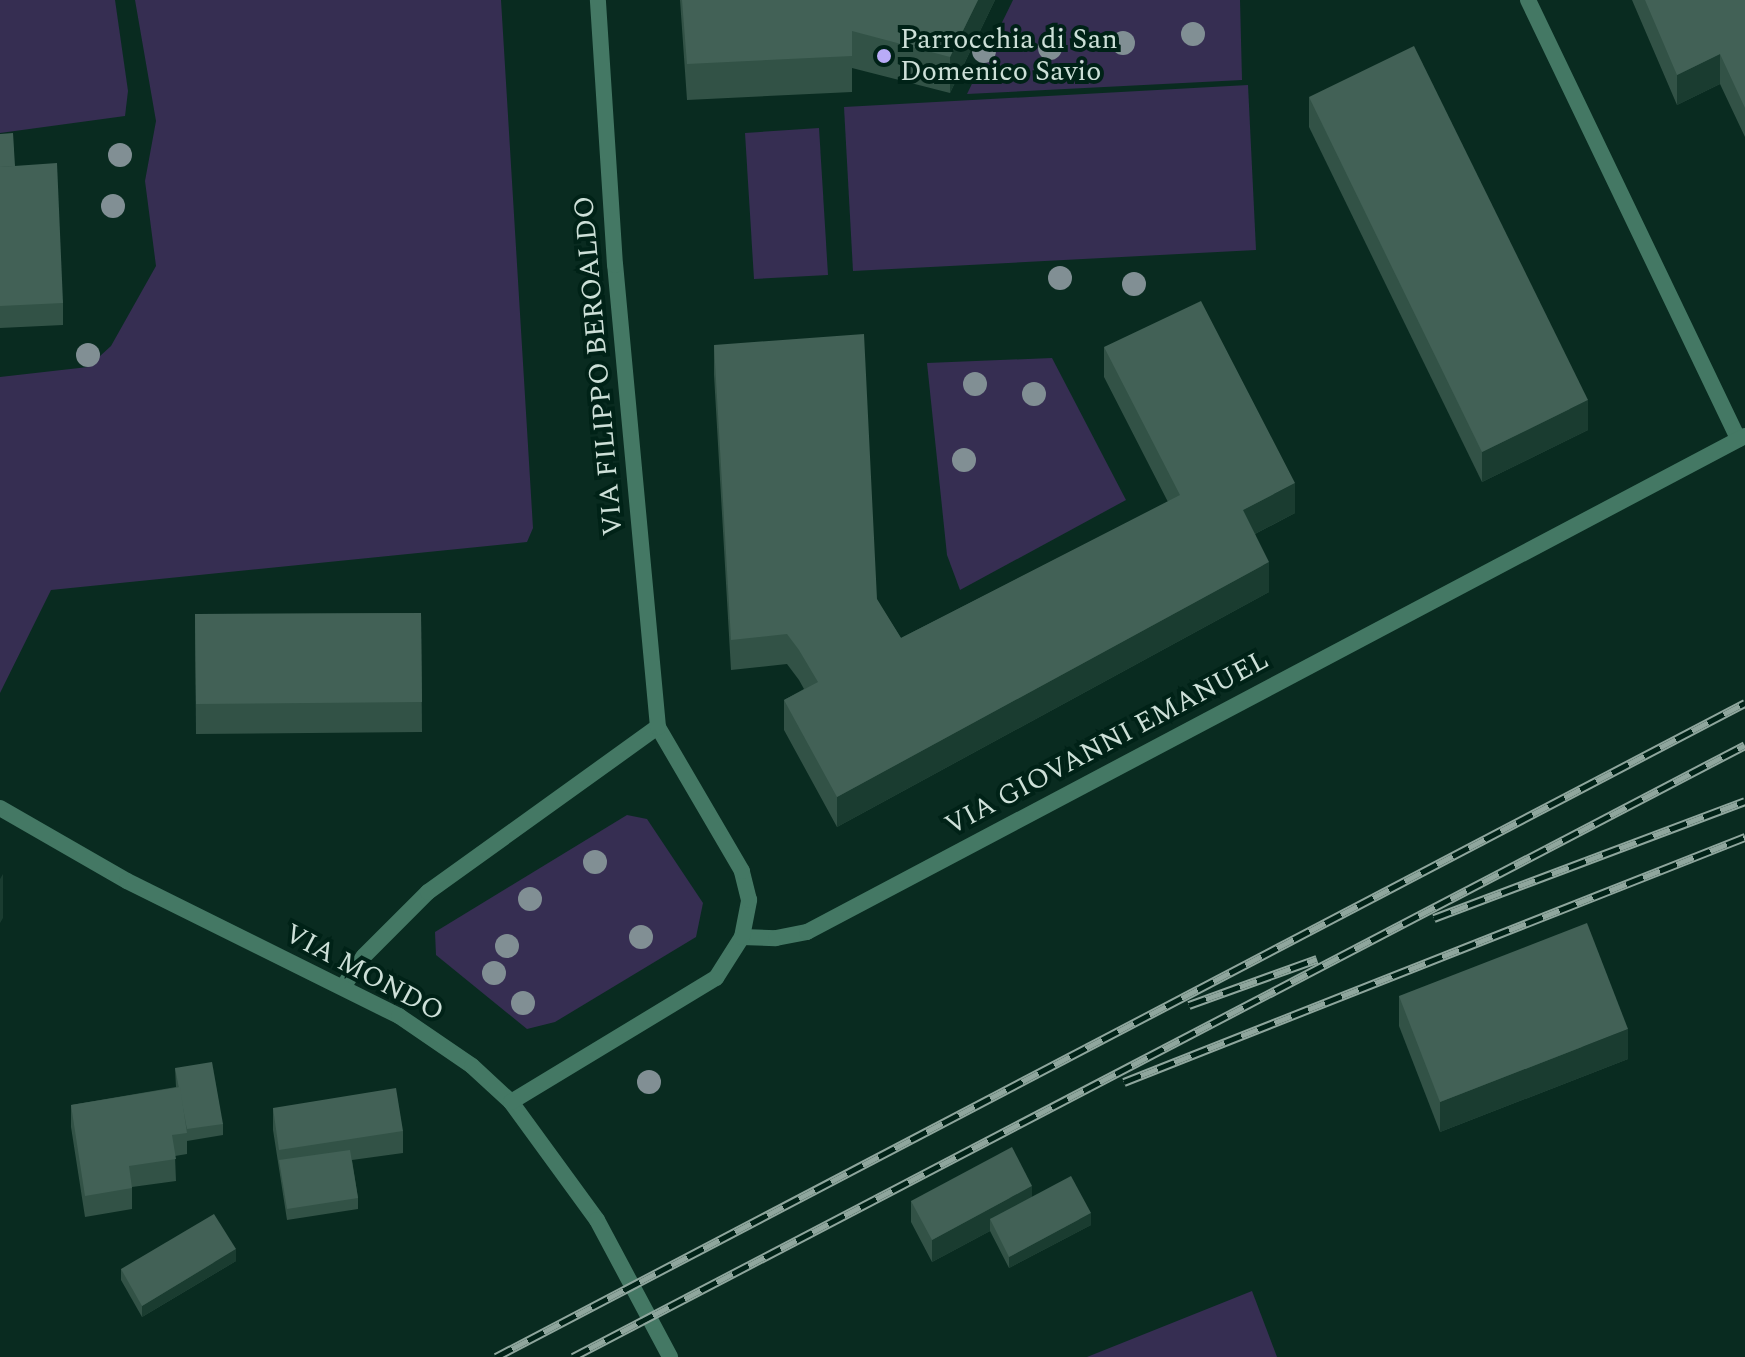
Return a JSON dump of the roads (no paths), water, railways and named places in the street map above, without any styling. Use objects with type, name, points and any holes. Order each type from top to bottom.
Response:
[{"type":"street","name":"VIA FILIPPO BEROALDO","points":[[598,0],[615,265],[658,727],[742,871],[749,900],[742,937]]},
{"type":"street","points":[[1528,0],[1742,438]]},
{"type":"street","name":"VIA GIOVANNI EMANUEL","points":[[742,937],[776,938],[807,932],[1742,438]]},
{"type":"street","points":[[343,987],[364,956],[428,892],[658,727]]},
{"type":"street","name":"VIA MONDO","points":[[0,808],[127,881],[343,987],[434,1037],[511,1102],[597,1220],[670,1357]]},
{"type":"street","points":[[511,1102],[716,978],[742,937]]},
{"type":"railway","points":[[496,1357],[1745,703]]},
{"type":"railway","points":[[573,1357],[1745,745]]},
{"type":"railway","points":[[1434,918],[1745,801]]},
{"type":"railway","points":[[1124,1082],[1745,837]]},
{"type":"railway","points":[[1189,1005],[1317,959]]},
{"type":"place","name":"Parrocchia di San Domenico Savio","points":[[884,56]]}]
